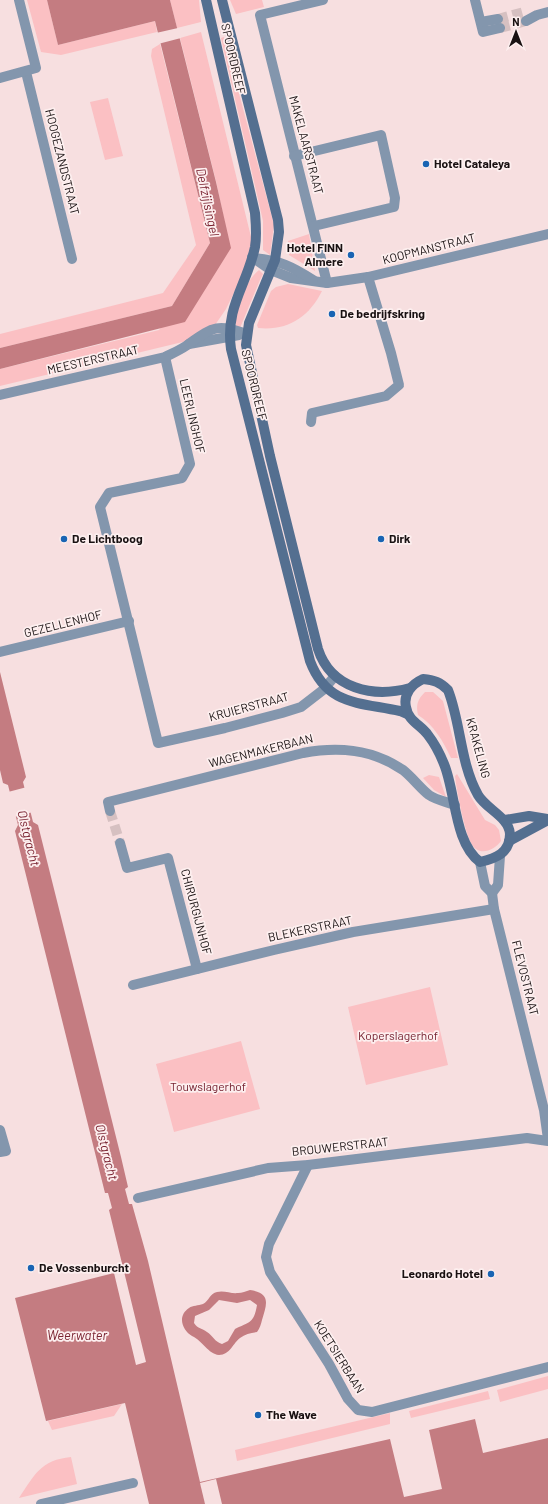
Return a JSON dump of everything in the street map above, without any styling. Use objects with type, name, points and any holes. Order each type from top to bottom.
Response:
[{"type":"main road","name":"SPOORDREEF","points":[[223,1],[278,220],[279,232],[275,260],[249,323],[246,345],[270,456],[316,641],[323,662],[335,676],[352,687],[368,692],[397,692],[410,688]]},
{"type":"main road","name":"SPOORDREEF","points":[[207,3],[255,213],[256,232],[252,257],[235,302],[230,332],[232,354],[308,654],[315,674],[334,694],[349,702],[388,708],[408,714]]},
{"type":"main road","name":"KRAKELING","points":[[410,688],[423,680],[433,680],[441,683],[448,690],[474,786],[485,804],[505,820]]},
{"type":"main road","points":[[410,688],[405,704],[408,714],[412,721],[427,733],[437,747],[445,766],[468,851],[480,862],[500,856],[509,841],[548,819]]},
{"type":"main road","points":[[509,841],[508,826],[505,820],[530,816],[548,819]]},
{"type":"street","points":[[0,78],[36,68],[19,0]]},
{"type":"street","name":"MAKELAARSTRAAT","points":[[323,0],[260,15],[294,156],[314,226],[327,283]]},
{"type":"street","points":[[475,0],[480,22],[483,32],[499,23],[480,22]]},
{"type":"street","points":[[525,17],[548,12]]},
{"type":"street","name":"HOOGEZANDSTRAAT","points":[[26,72],[72,259]]},
{"type":"street","points":[[294,156],[381,135],[395,198],[394,207],[314,226]]},
{"type":"street","name":"KOOPMANSTRAAT","points":[[252,257],[271,270],[298,280],[327,283],[368,277],[548,234]]},
{"type":"street","name":"KOOPMANSTRAAT","points":[[252,257],[275,260],[294,268],[315,281]]},
{"type":"street","points":[[311,422],[312,413],[386,396],[399,385],[368,277]]},
{"type":"street","name":"MEESTERSTRAAT","points":[[0,395],[165,357],[189,344],[230,332],[247,334]]},
{"type":"street","name":"LEERLINGHOF","points":[[129,621],[100,507],[109,493],[182,478],[190,464],[165,357]]},
{"type":"street","name":"KRUIERSTRAAT","points":[[129,621],[158,743],[282,714],[301,707],[326,687],[335,676]]},
{"type":"street","name":"GEZELLENHOF","points":[[2,652],[129,621]]},
{"type":"street","name":"WAGENMAKERBAAN","points":[[109,806],[307,752],[332,749],[352,749],[380,757],[402,770],[429,795],[455,805]]},
{"type":"street","name":"CHIRURGIJNHOF","points":[[120,843],[128,868],[168,858],[197,969]]},
{"type":"street","name":"FLEVOSTRAAT","points":[[492,893],[498,885],[500,856]]},
{"type":"street","name":"FLEVOSTRAAT","points":[[480,862],[485,886],[492,893],[494,909],[544,1110],[548,1140]]},
{"type":"street","name":"BLEKERSTRAAT","points":[[134,985],[353,932],[494,909]]},
{"type":"street","points":[[0,1130],[6,1151],[0,1152]]},
{"type":"street","name":"BROUWERSTRAAT","points":[[138,1198],[268,1168],[308,1165],[527,1138],[548,1140]]},
{"type":"street","name":"KOETSIERBAAN","points":[[308,1165],[269,1244],[266,1257],[270,1272],[329,1364],[348,1399],[358,1410],[372,1412],[548,1368]]},
{"type":"street","points":[[41,1504],[132,1483]]},
{"type":"green space","points":[[27,0],[47,0],[58,45],[155,21],[157,32],[61,55],[41,52]]},
{"type":"green space","points":[[170,0],[199,0],[201,22],[177,28]]},
{"type":"green space","points":[[230,0],[262,0],[264,7],[236,14]]},
{"type":"green space","points":[[201,32],[252,241],[249,262],[226,309],[215,325],[191,340],[0,386],[0,369],[159,330],[230,248],[216,181],[180,38]]},
{"type":"green space","points":[[224,37],[274,225],[270,255],[263,250],[263,221],[221,38]]},
{"type":"green space","points":[[160,44],[210,243],[172,306],[0,348],[0,334],[163,293],[196,245],[151,56],[152,49]]},
{"type":"green space","points":[[108,98],[123,156],[105,160],[90,102]]},
{"type":"green space","points":[[309,234],[315,271],[289,255],[288,241]]},
{"type":"green space","points":[[259,270],[263,274],[240,328],[236,328],[237,313],[245,288]]},
{"type":"green space","points":[[288,284],[322,291],[311,308],[296,320],[279,327],[258,328],[257,325],[271,291],[276,287]]},
{"type":"green space","points":[[425,692],[433,692],[443,701],[458,758],[451,758],[438,734],[424,719],[418,715],[418,703]]},
{"type":"green space","points":[[457,774],[485,820],[495,825],[499,830],[501,841],[490,850],[478,850],[474,847],[468,837],[459,801],[455,776]]},
{"type":"green space","points":[[429,775],[439,777],[446,797],[434,790],[423,778]]},
{"type":"green space","name":"Koperslagerhof","points":[[430,987],[448,1065],[366,1085],[348,1007]]},
{"type":"green space","name":"Touwslagerhof","points":[[241,1041],[260,1109],[174,1132],[156,1064]]},
{"type":"green space","points":[[548,1376],[548,1389],[500,1402],[497,1390]]},
{"type":"green space","points":[[488,1391],[490,1399],[411,1418],[409,1411]]},
{"type":"green space","points":[[122,1404],[114,1416],[52,1430],[48,1421]]},
{"type":"green space","points":[[390,1413],[390,1424],[237,1461],[235,1450]]},
{"type":"green space","points":[[71,1457],[77,1484],[19,1498],[35,1475],[46,1465],[52,1461]]},
{"type":"water","name":"Delfzijlsingel","points":[[47,0],[170,0],[231,248],[185,322],[0,369],[0,348],[172,306],[210,243],[155,21],[58,45]]},
{"type":"water","name":"Weerwater","points":[[0,672],[26,777],[23,782],[33,822],[38,825],[121,1157],[128,1187],[125,1189],[129,1204],[132,1204],[148,1261],[200,1482],[390,1439],[404,1497],[442,1489],[429,1430],[475,1419],[483,1453],[548,1438],[548,1504],[149,1504],[125,1403],[46,1421],[15,1298],[114,1273],[136,1365],[146,1362],[109,1210],[112,1208],[108,1193],[105,1193],[15,831],[18,825],[8,785],[3,783],[0,770]]},
{"type":"water","points":[[250,1290],[257,1291],[266,1300],[260,1326],[257,1332],[240,1338],[226,1353],[219,1355],[215,1354],[183,1327],[182,1319],[185,1311],[192,1306],[203,1304],[211,1295],[222,1291],[240,1293]],"holes":[[[219,1300],[237,1303],[250,1300],[257,1305],[253,1319],[235,1329],[228,1341],[222,1344],[194,1323],[195,1316],[209,1310]]]},
{"type":"pier","points":[[178,28],[181,38],[158,44],[156,33]]},
{"type":"pier","points":[[27,787],[33,812],[14,817],[8,792]]},
{"type":"pier","points":[[216,1479],[222,1504],[205,1504],[200,1483]]},
{"type":"tunnel","points":[[498,19],[524,12]]},
{"type":"tunnel","points":[[500,28],[526,21]]},
{"type":"tunnel","points":[[110,811],[120,843]]},
{"type":"place","name":"Hotel Cataleya","points":[[426,164]]},
{"type":"place","name":"Hotel FINN Almere","points":[[351,255]]},
{"type":"place","name":"De bedrijfskring","points":[[332,314]]},
{"type":"place","name":"De Lichtboog","points":[[64,539]]},
{"type":"place","name":"Dirk","points":[[381,539]]},
{"type":"place","name":"De Vossenburcht","points":[[31,1268]]},
{"type":"place","name":"Leonardo Hotel","points":[[491,1274]]},
{"type":"place","name":"The Wave","points":[[258,1415]]},
{"type":"water label","name":"Olstgracht","points":[[29,838]]},
{"type":"water label","name":"Olstgracht","points":[[107,1152]]}]
